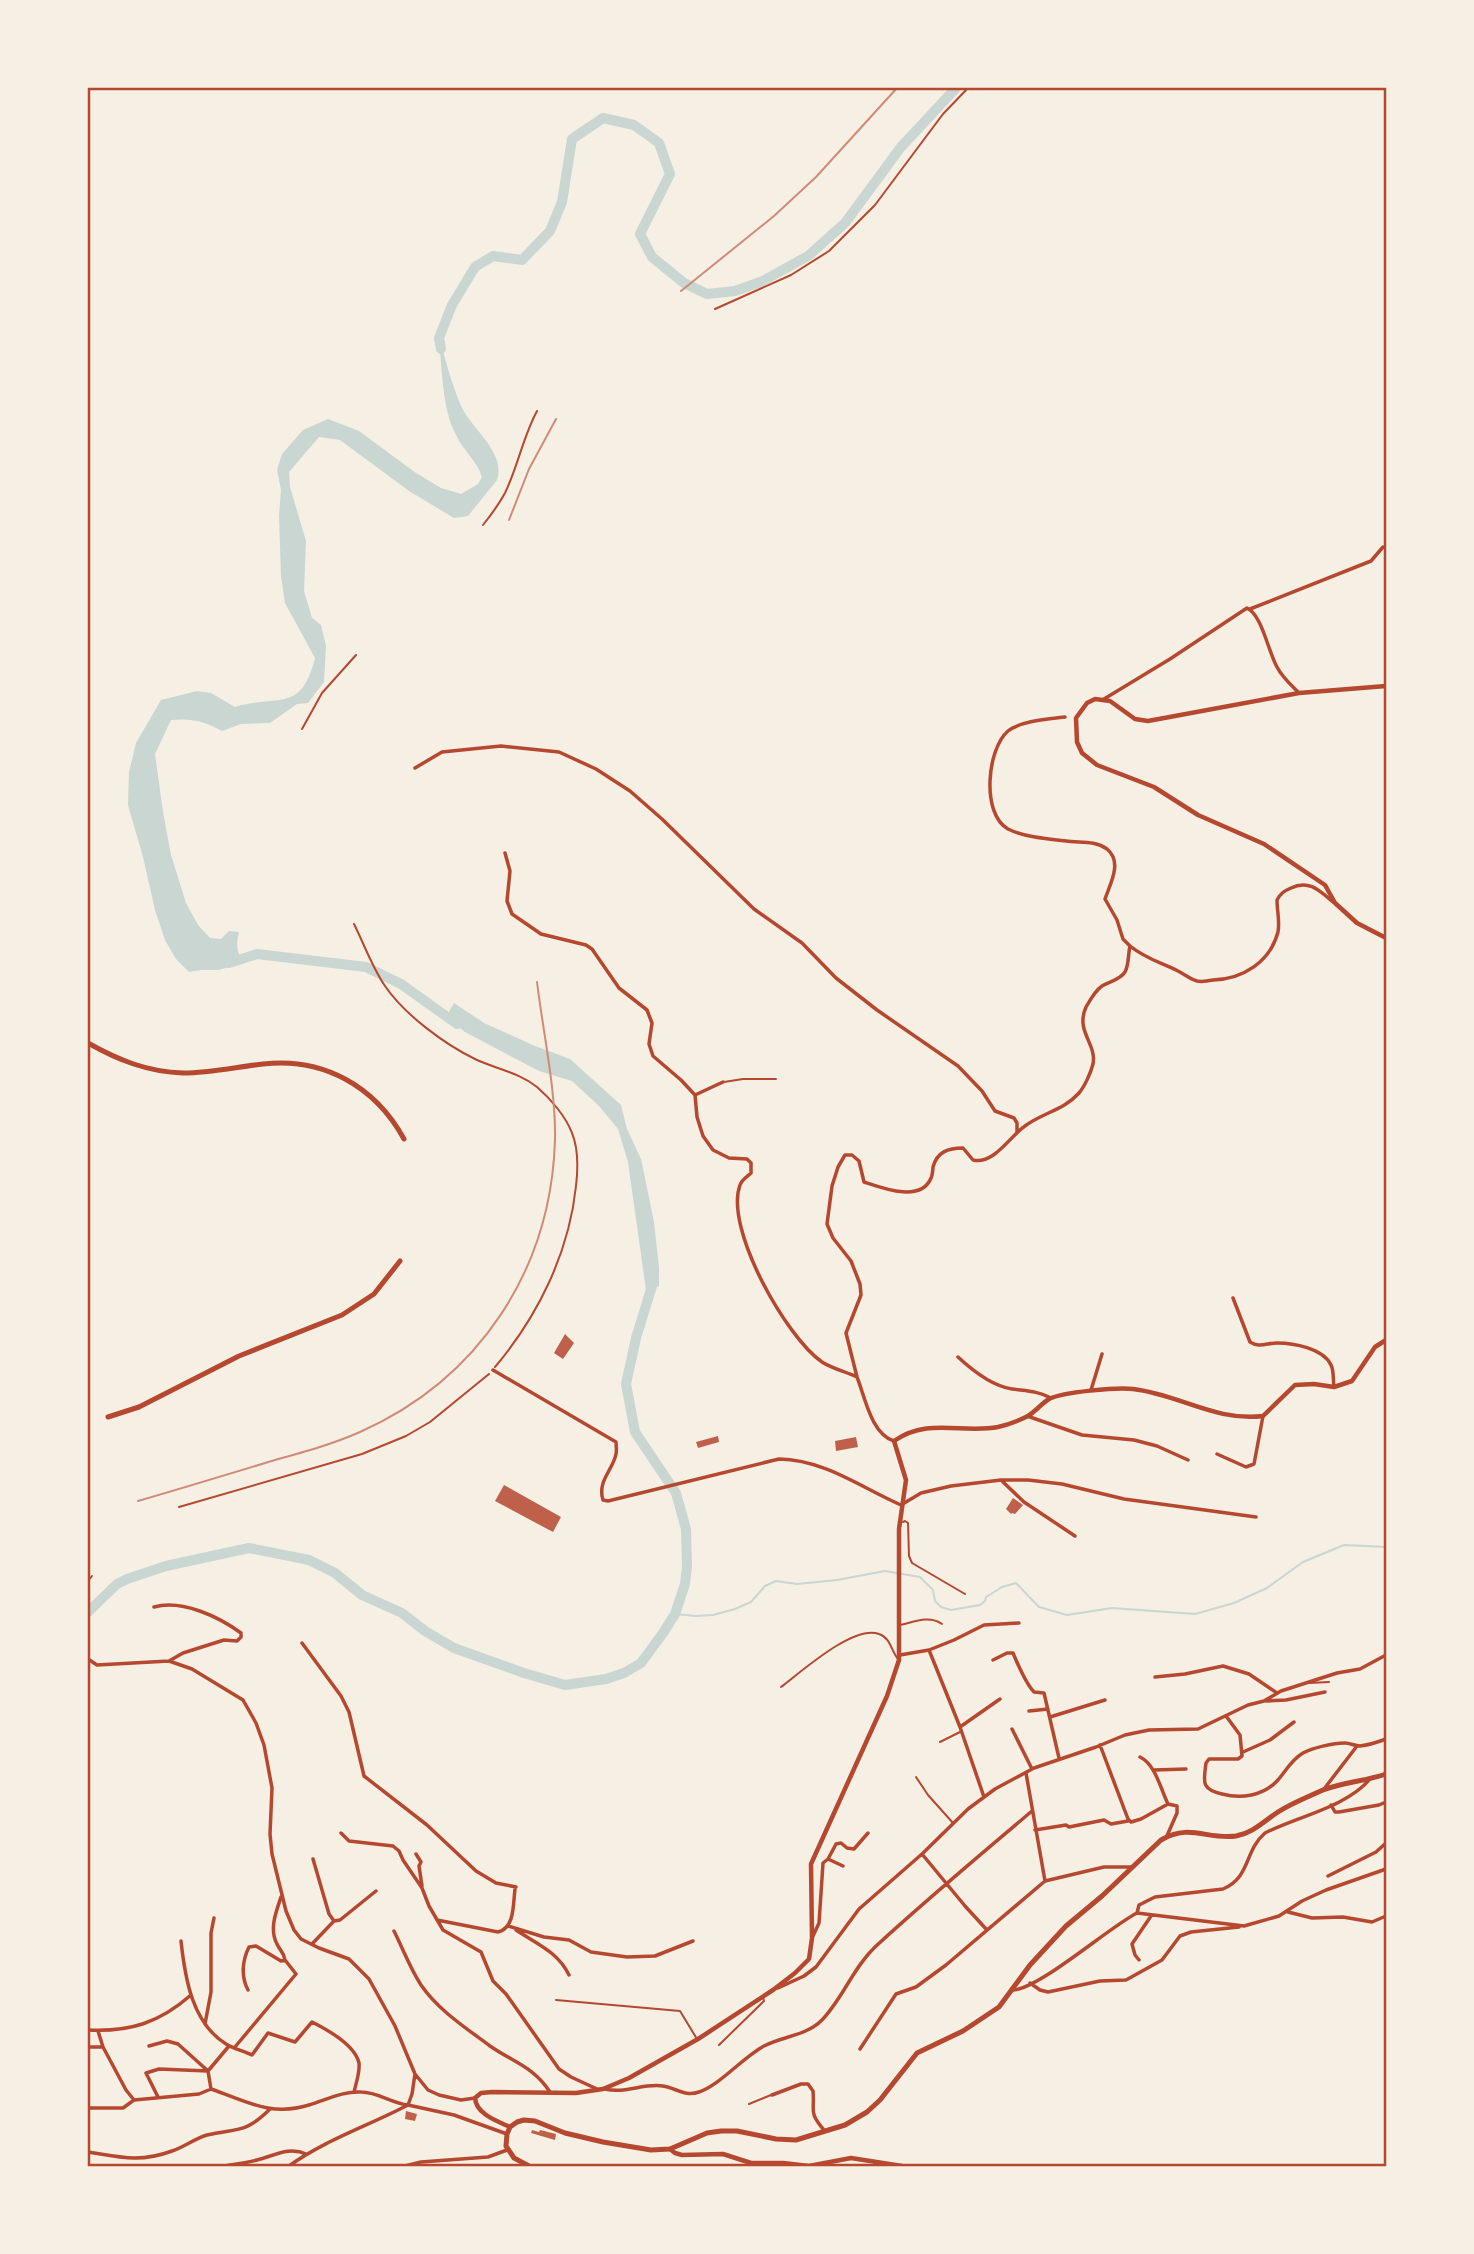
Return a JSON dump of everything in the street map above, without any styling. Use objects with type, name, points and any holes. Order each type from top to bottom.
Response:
[{"type":"main road","points":[[88,1043],[131,1064],[163,1071],[203,1072],[271,1063],[294,1063],[318,1068],[347,1079],[368,1093],[391,1116],[404,1139]]},
{"type":"main road","points":[[108,1417],[139,1407],[239,1356],[342,1315],[374,1294],[400,1261]]},
{"type":"main road","points":[[529,2166],[514,2158],[507,2150],[510,2127],[517,2122],[528,2120],[575,2135],[651,2150],[670,2148],[707,2133],[721,2131],[791,2140],[826,2132],[845,2124],[867,2112],[889,2091],[917,2053],[963,2031],[999,2007],[1030,1965],[1066,1926],[1166,1838],[1185,1831],[1240,1835],[1287,1807],[1323,1790],[1387,1774]]},
{"type":"street","points":[[1335,904],[1325,885],[1264,844],[1198,815],[1154,787],[1097,765],[1082,753],[1077,741],[1076,718],[1087,703],[1104,699],[1170,659],[1239,612],[1371,561],[1383,547]]},
{"type":"street","points":[[1250,609],[1259,621],[1279,671],[1299,693]]},
{"type":"street","points":[[1104,699],[1111,701],[1135,719],[1148,722],[1299,693],[1387,687]]},
{"type":"street","points":[[1065,718],[1038,721],[1010,729],[1002,737],[989,785],[992,809],[1006,828],[1035,837],[1089,841],[1108,850],[1115,862],[1104,899],[1117,920],[1123,939],[1151,961],[1197,981],[1220,980],[1241,975],[1256,966],[1272,948],[1278,931],[1277,900],[1280,894],[1298,885],[1311,885],[1357,923],[1387,938]]},
{"type":"street","points":[[415,768],[442,752],[501,746],[559,752],[596,769],[630,791],[754,909],[802,943],[836,978],[958,1066],[982,1091],[995,1111],[1014,1118],[1017,1132]]},
{"type":"street","points":[[505,853],[510,871],[507,901],[512,914],[541,934],[586,945],[592,949],[619,988],[648,1010],[652,1023],[649,1044],[653,1056],[695,1095],[703,1136],[713,1150],[729,1158],[747,1159],[751,1163],[751,1173],[741,1181],[739,1189],[739,1212],[742,1235],[767,1293],[803,1343],[822,1362],[857,1377]]},
{"type":"street","points":[[773,1990],[808,1959],[812,1938],[811,1864],[887,1696],[900,1657],[899,1529],[906,1474],[894,1441],[885,1437],[873,1420],[857,1377],[846,1334],[861,1295],[860,1284],[851,1261],[833,1238],[827,1224],[832,1186],[842,1159],[845,1155],[852,1155],[859,1161],[864,1182],[901,1192],[915,1191],[926,1186],[937,1157],[945,1150],[963,1149],[973,1160],[983,1160],[1005,1145],[1017,1132],[1078,1094],[1093,1065],[1093,1057],[1083,1031],[1083,1016],[1097,991],[1124,973],[1128,965],[1130,946]]},
{"type":"street","points":[[695,1095],[723,1082]]},
{"type":"street","points":[[1233,1298],[1250,1342],[1255,1345],[1294,1344],[1320,1354],[1331,1365],[1334,1387]]},
{"type":"street","points":[[1217,1454],[1246,1467],[1255,1464],[1263,1416],[1295,1385],[1334,1387],[1352,1381],[1375,1347],[1387,1339]]},
{"type":"street","points":[[1089,1392],[1093,1388],[1102,1354]]},
{"type":"street","points":[[958,1357],[970,1368],[999,1385],[1043,1393],[1051,1398]]},
{"type":"street","points":[[493,1370],[616,1442],[616,1456],[606,1473],[601,1494],[603,1500],[648,1493],[779,1459],[796,1460],[834,1471],[901,1505]]},
{"type":"street","points":[[894,1441],[913,1431],[931,1427],[998,1427],[1027,1416],[1051,1398],[1132,1389],[1175,1398],[1227,1415],[1263,1416]]},
{"type":"street","points":[[1027,1416],[1082,1435],[1134,1440],[1157,1446],[1188,1460]]},
{"type":"street","points":[[1001,1480],[1024,1502],[1075,1536]]},
{"type":"street","points":[[901,1505],[921,1493],[951,1486],[1028,1480],[1062,1484],[1124,1499],[1256,1517]]},
{"type":"street","points":[[154,1607],[169,1604],[181,1606],[221,1620],[241,1633],[237,1641],[224,1640],[183,1653],[169,1661]]},
{"type":"street","points":[[900,1657],[929,1650],[984,1625],[1019,1623]]},
{"type":"street","points":[[302,1643],[345,1704],[354,1729],[364,1776],[427,1825],[476,1871],[496,1882],[516,1888],[509,1926]]},
{"type":"street","points":[[929,1650],[984,1797]]},
{"type":"street","points":[[993,1660],[1013,1653],[1021,1673],[1027,1677],[1030,1689],[1044,1693],[1059,1758]]},
{"type":"street","points":[[1264,1701],[1277,1693],[1337,1673],[1360,1669],[1387,1655]]},
{"type":"street","points":[[88,1659],[97,1665],[169,1661],[192,1669],[243,1700],[264,1745],[272,1788],[271,1854],[294,1930],[312,1944],[349,1959],[369,1979],[395,2025],[415,2074],[433,2093],[461,2100],[475,2098],[486,2092],[576,2093],[600,2089],[629,2078],[698,2039],[763,1996],[804,1976],[816,1967],[859,1909],[984,1797],[1031,1769],[1125,1735],[1149,1730],[1198,1729],[1248,1705],[1325,1692]]},
{"type":"street","points":[[1156,1677],[1223,1666],[1249,1674],[1277,1693]]},
{"type":"street","points":[[960,1729],[1000,1699]]},
{"type":"street","points":[[1050,1717],[1105,1700]]},
{"type":"street","points":[[1029,1710],[1048,1709]]},
{"type":"street","points":[[1226,1716],[1240,1735],[1242,1756],[1238,1759],[1209,1759],[1206,1763],[1204,1784],[1219,1794],[1235,1797],[1250,1796],[1276,1782],[1304,1752],[1346,1743],[1357,1746],[1387,1739]]},
{"type":"street","points":[[1243,1752],[1270,1740],[1294,1722]]},
{"type":"street","points":[[1012,1729],[1031,1769]]},
{"type":"street","points":[[1100,1745],[1129,1820]]},
{"type":"street","points":[[1323,1790],[1357,1746]]},
{"type":"street","points":[[1140,1757],[1149,1761],[1168,1804]]},
{"type":"street","points":[[1154,1770],[1185,1769]]},
{"type":"street","points":[[1026,1773],[1045,1881]]},
{"type":"street","points":[[1012,1990],[1017,1990],[1069,1962],[1137,1913],[1139,1905],[1155,1897],[1229,1886],[1243,1873],[1253,1846],[1265,1833],[1331,1805],[1362,1788],[1370,1779]]},
{"type":"street","points":[[1331,1805],[1335,1812],[1387,1802]]},
{"type":"street","points":[[1035,1830],[1104,1820],[1111,1824],[1129,1820],[1131,1822],[1168,1804],[1178,1809],[1166,1838]]},
{"type":"street","points":[[341,1833],[349,1841],[393,1846],[399,1851],[443,1930],[481,1952],[493,1981],[506,1994],[559,2068],[571,2077],[600,2089],[617,2092],[663,2086],[682,2093],[699,2092],[767,2045],[804,2032],[820,2022],[864,1958],[1032,1811]]},
{"type":"street","points":[[812,1938],[819,1923],[823,1863],[836,1844],[841,1843],[854,1849],[868,1833]]},
{"type":"street","points":[[1328,1876],[1376,1852],[1387,1843]]},
{"type":"street","points":[[416,1854],[421,1862],[419,1866],[422,1888]]},
{"type":"street","points":[[922,1854],[987,1930]]},
{"type":"street","points":[[313,1859],[329,1914],[334,1921]]},
{"type":"street","points":[[828,1859],[843,1866]]},
{"type":"street","points":[[860,2049],[896,1994],[920,1984],[1045,1881],[1104,1867],[1132,1867]]},
{"type":"street","points":[[1030,1983],[1048,1992],[1126,1980],[1162,1960],[1180,1936],[1191,1932],[1244,1926],[1289,1912],[1302,1901],[1326,1890],[1387,1869]]},
{"type":"street","points":[[312,1944],[334,1921],[340,1920],[376,1891]]},
{"type":"street","points":[[235,2047],[296,1974],[285,1960],[273,1932],[274,1917],[282,1895]]},
{"type":"street","points":[[1289,1912],[1312,1918],[1343,1917],[1372,1922],[1387,1916]]},
{"type":"street","points":[[1137,1913],[1244,1926]]},
{"type":"street","points":[[1139,1960],[1132,1944],[1151,1916]]},
{"type":"street","points":[[205,2024],[211,1992],[211,1933],[214,1918]]},
{"type":"street","points":[[437,1920],[498,1932],[509,1926],[544,1937],[569,1940],[590,1952],[627,1958],[655,1956],[693,1941]]},
{"type":"street","points":[[509,1926],[549,1950],[562,1962],[569,1975]]},
{"type":"street","points":[[394,1931],[422,1985],[439,2006],[494,2049],[517,2061],[541,2079],[550,2092]]},
{"type":"street","points":[[181,1941],[191,1995],[209,2031],[229,2046],[252,2055],[268,2033],[295,2042],[312,2022],[333,2034],[358,2060],[359,2071],[354,2092]]},
{"type":"street","points":[[248,1990],[244,1983],[243,1968],[249,1947],[256,1946],[281,1961],[285,1960]]},
{"type":"street","points":[[88,2030],[125,2028],[157,2020],[191,1995]]},
{"type":"street","points":[[98,2031],[125,2091],[134,2100]]},
{"type":"street","points":[[149,2046],[172,2041],[184,2048],[208,2071],[211,2089]]},
{"type":"street","points":[[208,2071],[229,2046]]},
{"type":"street","points":[[88,2047],[103,2047]]},
{"type":"street","points":[[158,2097],[146,2073],[159,2069],[208,2071]]},
{"type":"street","points":[[289,2166],[306,2154],[408,2105],[415,2074]]},
{"type":"street","points":[[772,2095],[807,2084],[813,2091],[811,2107],[814,2115],[826,2132]]},
{"type":"street","points":[[88,2108],[123,2108],[134,2100],[199,2094],[211,2089],[270,2109],[282,2110],[307,2106],[354,2092],[374,2094],[397,2104],[454,2115],[507,2134]]},
{"type":"street","points":[[475,2098],[475,2105],[481,2111],[510,2127]]},
{"type":"street","points":[[88,2152],[128,2159],[157,2156],[207,2135],[246,2129],[270,2109]]},
{"type":"street","points":[[670,2148],[679,2155],[723,2154],[751,2163],[809,2166],[852,2158],[902,2166]]},
{"type":"street","points":[[405,2166],[422,2162],[488,2157],[507,2150]]},
{"type":"street","points":[[224,2166],[286,2151],[306,2154]]},
{"type":"lane","points":[[723,1082],[776,1079]]},
{"type":"lane","points":[[899,1529],[902,1523],[908,1523],[909,1556],[912,1563],[965,1594]]},
{"type":"lane","points":[[899,1626],[928,1619],[935,1619],[942,1624]]},
{"type":"lane","points":[[781,1687],[839,1645],[866,1633],[876,1633],[886,1638],[900,1657]]},
{"type":"lane","points":[[1307,1683],[1329,1682]]},
{"type":"lane","points":[[940,1742],[960,1729]]},
{"type":"lane","points":[[916,1777],[954,1824]]},
{"type":"lane","points":[[719,2045],[764,2001],[763,1996]]},
{"type":"lane","points":[[556,2000],[680,2011],[698,2039]]},
{"type":"lane","points":[[749,2104],[772,2095]]},
{"type":"path","points":[[715,309],[791,275],[829,251],[875,205],[943,114],[968,88]]},
{"type":"path","points":[[483,524],[504,494],[514,472],[523,439],[537,411]]},
{"type":"path","points":[[302,729],[323,693],[356,655]]},
{"type":"path","points":[[179,1507],[362,1454],[406,1436],[439,1415],[493,1370],[511,1348],[553,1275],[565,1240],[574,1201],[578,1165],[573,1134],[562,1115],[539,1089],[524,1077],[475,1059],[416,1019],[397,1002],[380,978],[354,924]]},
{"type":"path","points":[[88,1581],[92,1576]]},
{"type":"shaded area","points":[[439,338],[462,408],[497,460],[497,480],[468,516],[454,518],[409,491],[340,440],[319,437],[289,472],[290,487],[306,541],[304,591],[312,618],[321,625],[326,646],[324,682],[308,703],[297,704],[270,723],[241,724],[222,731],[197,721],[171,720],[155,754],[171,855],[186,903],[198,925],[210,938],[221,939],[229,931],[239,932],[238,949],[245,963],[218,970],[189,972],[176,959],[165,940],[128,805],[129,772],[136,743],[161,700],[197,691],[211,693],[235,707],[276,701],[295,695],[309,676],[315,658],[285,603],[281,576],[281,490],[277,470],[282,454],[303,430],[328,419],[359,431],[441,488],[461,494],[478,484],[482,477],[480,471],[451,425],[443,388]]},
{"type":"shaded area","points":[[454,1003],[484,1023],[570,1059],[621,1105],[627,1129],[641,1159],[654,1222],[659,1286],[646,1290],[628,1162],[618,1129],[599,1106],[572,1081],[539,1071],[465,1032],[446,1017]]},
{"type":"building","points":[[565,1334],[574,1343],[563,1359],[554,1353]]},
{"type":"building","points":[[718,1436],[719,1442],[698,1448],[696,1442]]},
{"type":"building","points":[[856,1437],[858,1447],[836,1451],[835,1441]]},
{"type":"building","points":[[504,1485],[561,1517],[553,1532],[495,1501]]},
{"type":"building","points":[[1013,1498],[1023,1505],[1015,1514],[1011,1514],[1006,1509]]},
{"type":"building","points":[[406,2111],[417,2114],[415,2121],[405,2119]]},
{"type":"building","points":[[532,2130],[556,2134],[555,2140],[531,2133]]},
{"type":"waterway","points":[[441,349],[439,338],[452,305],[475,267],[493,256],[522,260],[550,231],[562,202],[572,139],[603,118],[634,125],[659,143],[670,174],[640,234],[652,257],[684,283],[707,294],[735,291],[763,281],[808,256],[845,223],[901,147],[956,88]]},
{"type":"waterway","points":[[229,963],[257,954],[366,967],[401,984],[457,1024]]},
{"type":"waterway","points":[[88,1612],[117,1584],[127,1579],[166,1566],[249,1548],[309,1560],[335,1573],[362,1595],[402,1613],[454,1648],[524,1673],[565,1685],[606,1679],[641,1663],[675,1614],[685,1584],[687,1567],[686,1529],[676,1493],[635,1432],[626,1384],[636,1338],[652,1286],[651,1276]]},
{"type":"waterway","points":[[675,1614],[713,1615],[735,1609],[751,1602],[765,1586],[776,1581],[797,1584],[885,1571],[920,1577],[933,1590],[935,1601],[941,1607],[951,1610],[980,1605],[986,1597],[1002,1587],[1016,1583],[1039,1607],[1067,1615],[1112,1608],[1195,1614],[1234,1603],[1267,1588],[1303,1562],[1344,1545],[1386,1547]]},
{"type":"railway","points":[[681,291],[774,216],[816,177],[897,88]]},
{"type":"railway","points":[[509,520],[529,469],[556,419]]},
{"type":"railway","points":[[138,1501],[318,1448],[360,1432],[402,1410],[440,1382],[473,1351],[501,1315],[523,1276],[540,1233],[550,1188],[555,1121],[537,982]]}]
